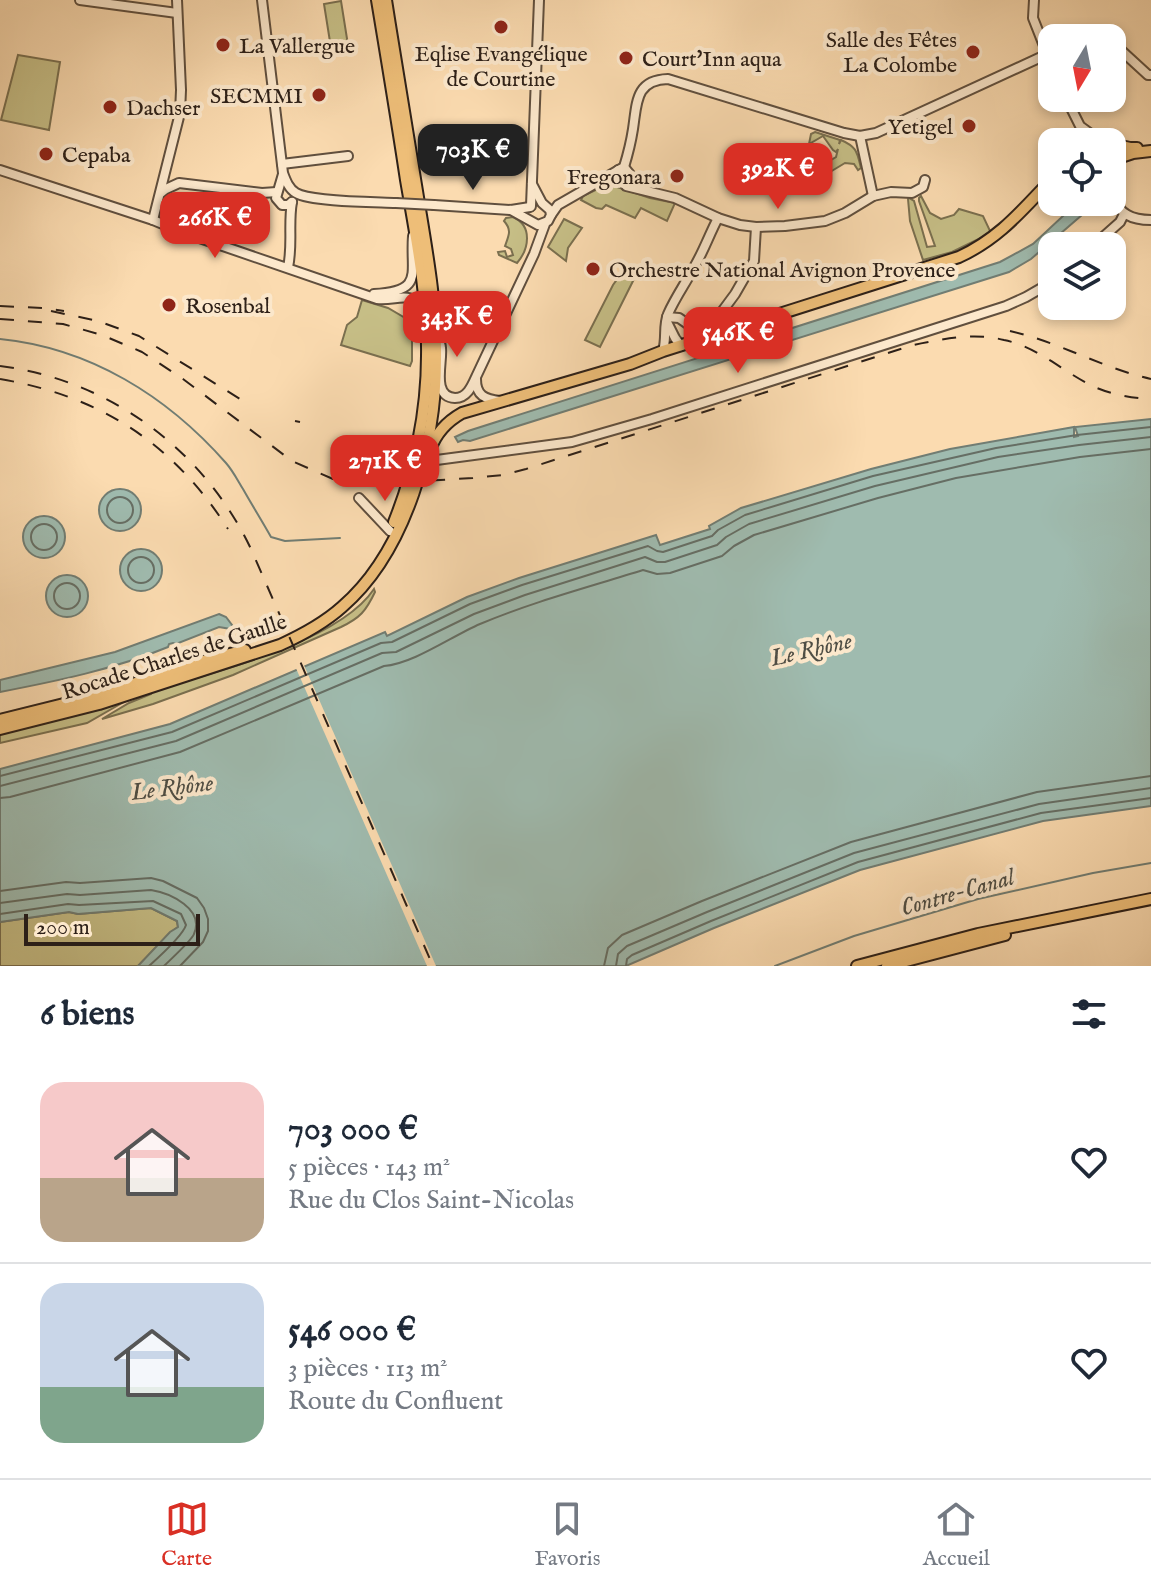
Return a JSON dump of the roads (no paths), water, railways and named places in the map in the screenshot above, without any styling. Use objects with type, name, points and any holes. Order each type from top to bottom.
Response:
[{"type":"main road","name":"Rocade Charles de Gaulle","points":[[0,720],[96,696],[273,641],[296,631],[321,617],[346,594],[370,565],[390,531],[429,414],[425,392],[425,310],[377,0]]},
{"type":"main road","name":"Rocade Charles de Gaulle","points":[[0,729],[78,710],[156,686],[280,645],[315,628],[344,605],[380,562],[398,529],[425,462],[436,368],[436,332],[427,254],[386,0]]},
{"type":"main road","points":[[1126,147],[1149,149]]},
{"type":"main road","points":[[1126,155],[1149,149]]},
{"type":"main road","points":[[425,462],[440,430],[458,416],[630,364],[959,257],[994,237],[1038,195]]},
{"type":"main road","points":[[429,414],[458,416]]},
{"type":"main road","points":[[895,963],[949,942],[1151,899]]},
{"type":"main road","points":[[857,966],[923,957],[1108,907]]},
{"type":"street","points":[[80,0],[177,13]]},
{"type":"street","points":[[153,220],[181,103],[177,0]]},
{"type":"street","points":[[262,0],[282,168],[290,198],[288,267]]},
{"type":"street","points":[[535,249],[528,213],[531,206],[539,0]]},
{"type":"street","points":[[1034,0],[1033,18],[1038,29]]},
{"type":"street","points":[[1126,55],[1151,75]]},
{"type":"street","points":[[626,186],[621,168],[630,145],[638,96],[650,83],[661,79],[860,136],[876,133],[1038,58]]},
{"type":"street","points":[[1073,112],[1083,128]]},
{"type":"street","points":[[860,136],[873,196]]},
{"type":"street","points":[[282,168],[348,156]]},
{"type":"street","points":[[282,168],[277,200],[309,198],[511,210],[536,203],[558,205]]},
{"type":"street","points":[[436,332],[441,346],[441,387],[446,395],[455,398],[463,396],[476,377],[551,215],[558,205],[621,168]]},
{"type":"street","points":[[621,168],[643,189]]},
{"type":"street","points":[[0,170],[377,299],[405,296],[417,301],[425,310]]},
{"type":"street","points":[[167,170],[169,176],[179,183],[262,193],[278,191],[283,187],[290,198]]},
{"type":"street","points":[[608,175],[613,181],[626,186],[675,198],[718,218],[756,227],[825,221],[873,196],[891,192],[912,193],[923,187],[925,180]]},
{"type":"street","points":[[161,194],[179,183]]},
{"type":"street","points":[[531,183],[551,215]]},
{"type":"street","points":[[511,210],[538,225],[545,224]]},
{"type":"street","points":[[1126,215],[1151,220]]},
{"type":"street","points":[[1109,232],[1123,216]]},
{"type":"street","points":[[663,351],[667,319],[718,218]]},
{"type":"street","points":[[369,295],[404,289],[413,277],[414,225]]},
{"type":"street","points":[[667,319],[679,318],[699,328],[718,317],[754,261],[756,227]]},
{"type":"street","points":[[425,462],[572,442],[1006,306],[1038,290]]},
{"type":"street","points":[[667,319],[681,346]]},
{"type":"street","points":[[476,377],[476,388],[480,394],[501,402]]},
{"type":"street","points":[[359,498],[390,531]]},
{"type":"street","points":[[913,966],[923,957]]},
{"type":"water","points":[[1063,216],[1081,216],[1062,232],[1046,232]]},
{"type":"water","points":[[1038,239],[1038,253],[1009,272],[470,441],[458,442],[455,437],[1000,262]]},
{"type":"water","name":"Le Rhône","points":[[1151,419],[1151,806],[1043,821],[860,870],[626,966],[138,966],[178,927],[177,921],[151,908],[78,914],[69,912],[0,922],[0,769],[170,724],[385,632],[387,636],[467,597],[656,535],[660,545],[710,529],[709,526],[741,508],[950,449],[1074,427],[1074,437],[1078,436],[1075,427]]},
{"type":"water","points":[[120,489],[135,495],[141,510],[135,525],[120,531],[105,525],[99,510],[105,495]]},
{"type":"water","points":[[44,516],[59,522],[65,537],[59,552],[44,558],[29,552],[23,537],[29,522]]},
{"type":"water","points":[[141,549],[156,555],[162,570],[156,585],[141,591],[126,585],[120,570],[126,555]]},
{"type":"water","points":[[67,575],[82,581],[88,596],[82,611],[67,617],[52,611],[46,596],[52,581]]},
{"type":"water","points":[[219,614],[226,617],[232,625],[231,629],[219,627],[107,668],[0,692],[0,680],[115,652]]},
{"type":"waterway","points":[[0,339],[65,353],[125,379],[152,397],[203,439],[226,463],[271,537],[285,541],[340,538]]},
{"type":"waterway","name":"Contre-Canal","points":[[775,966],[854,936],[978,899],[1151,863]]},
{"type":"railway","points":[[0,306],[64,311]]},
{"type":"railway","points":[[51,311],[98,321],[139,336],[248,404]]},
{"type":"railway","points":[[0,319],[63,324],[102,335],[142,352],[292,461],[333,479],[372,484],[503,475],[913,345],[958,337],[992,338],[1017,343],[1097,388],[1124,396],[1151,399]]},
{"type":"railway","points":[[1010,331],[1151,379]]},
{"type":"railway","points":[[0,366],[40,374],[79,387],[115,404],[180,451],[231,513],[251,549],[433,966]]},
{"type":"railway","points":[[0,379],[70,398],[102,411],[131,428],[183,472],[228,529]]},
{"type":"railway","points":[[295,421],[300,422]]},
{"type":"place","name":"Eqlise Evangélique de Courtine","points":[[501,27]]},
{"type":"place","name":"La Vallergue","points":[[223,45]]},
{"type":"place","name":"Salle des Fêtes La Colombe","points":[[973,52]]},
{"type":"place","name":"Court'Inn aqua","points":[[626,58]]},
{"type":"place","name":"SECMMI","points":[[319,95]]},
{"type":"place","name":"Dachser","points":[[110,107]]},
{"type":"place","name":"Yetigel","points":[[969,126]]},
{"type":"place","name":"Cepaba","points":[[46,154]]},
{"type":"place","name":"Fregonara","points":[[677,176]]},
{"type":"place","name":"Orchestre National Avignon Provence","points":[[593,269]]},
{"type":"place","name":"Rosenbal","points":[[169,305]]}]
